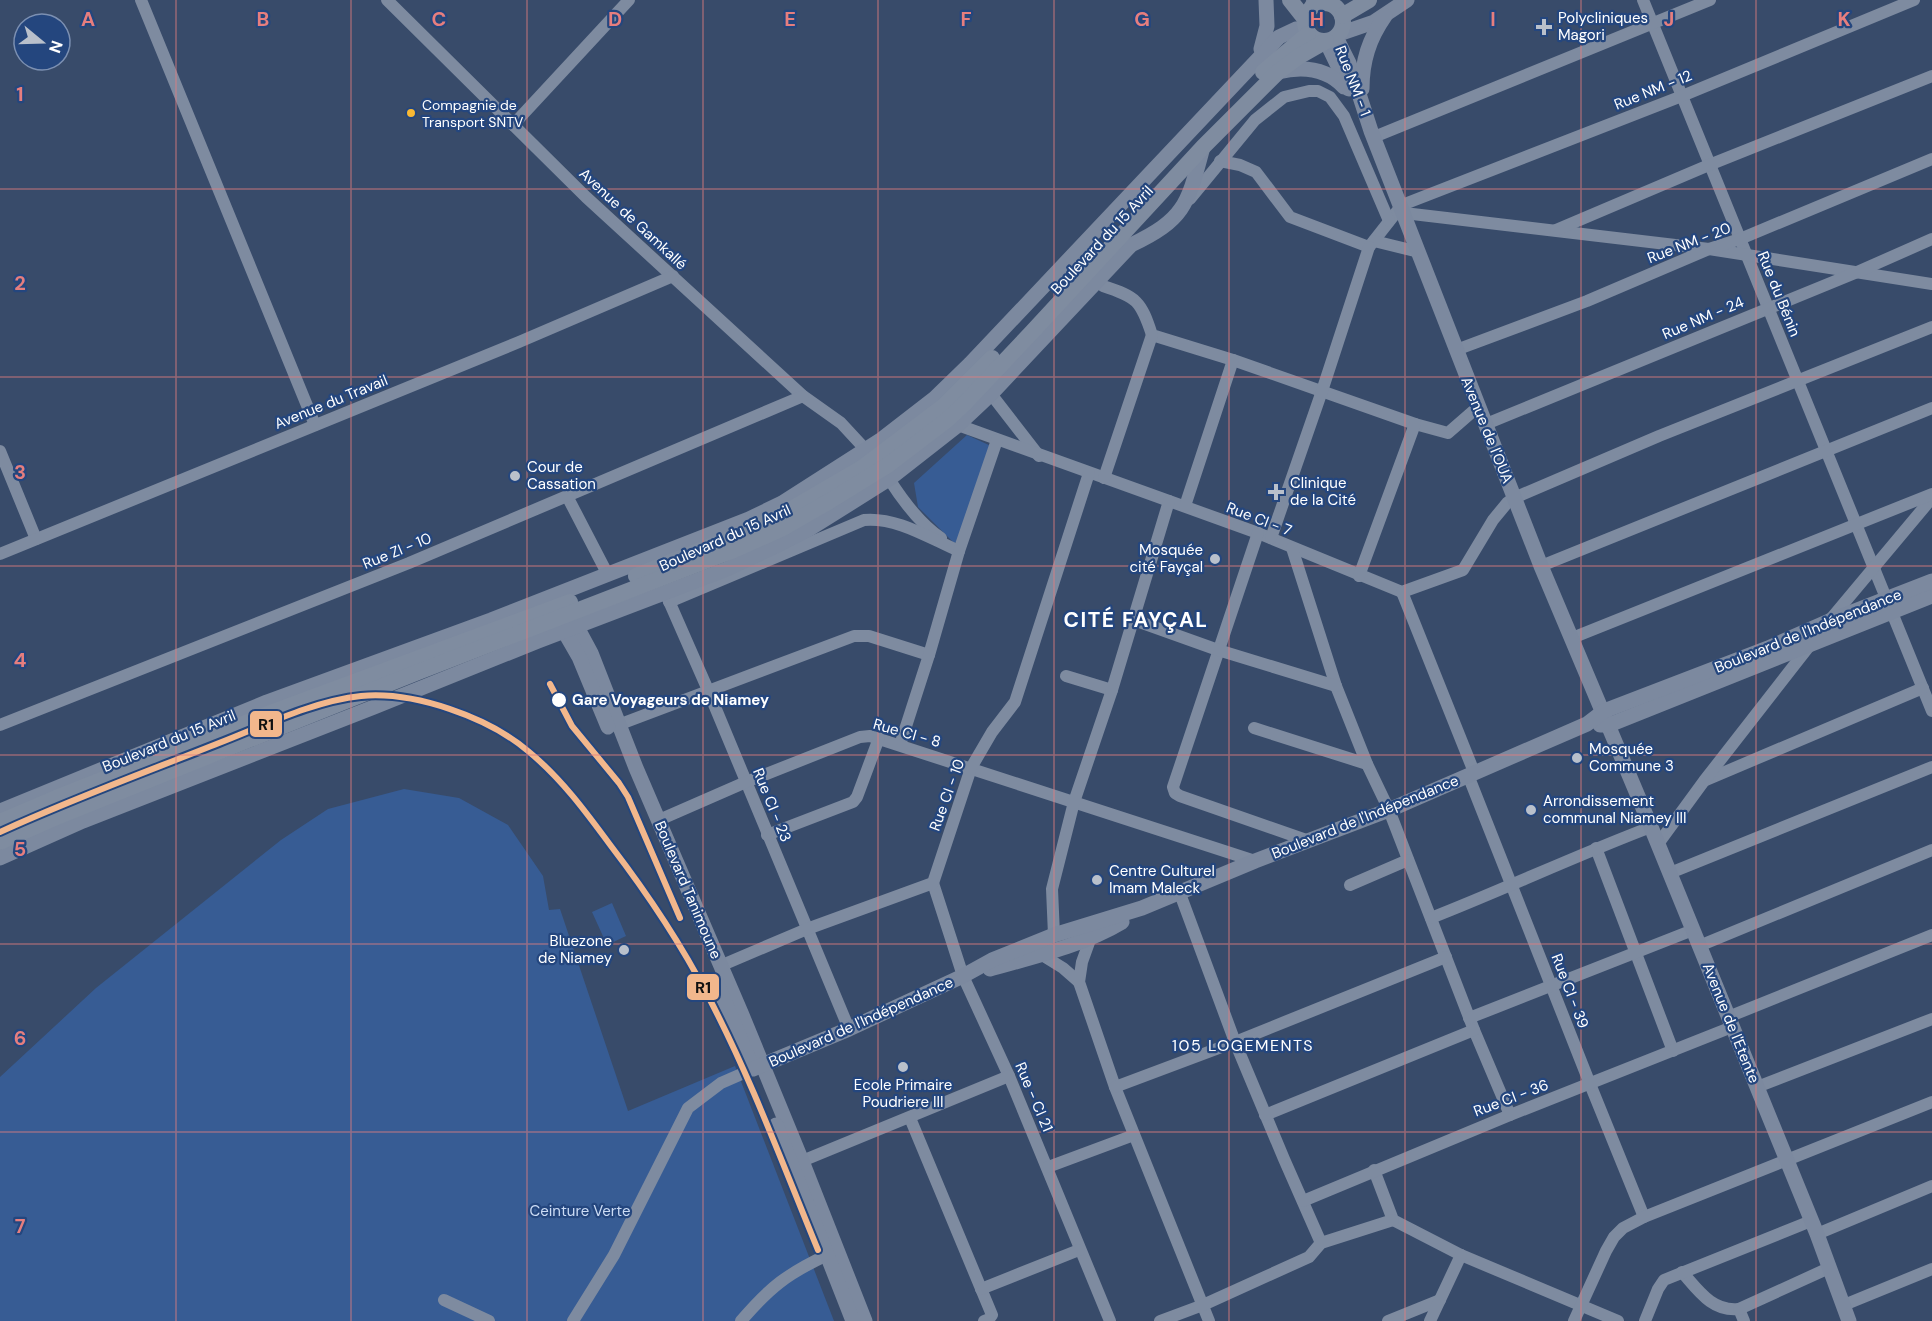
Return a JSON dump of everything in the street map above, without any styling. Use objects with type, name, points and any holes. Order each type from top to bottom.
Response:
[{"type":"highway","points":[[1290,0],[1308,15],[1316,40],[1336,19],[1323,3],[1308,15]]},
{"type":"highway","name":"Boulevard du 15 Avril","points":[[0,842],[59,816],[418,672],[734,550],[781,529],[828,502],[897,458],[964,404],[1203,147],[1278,72],[1298,57],[1336,19],[1368,0]]},
{"type":"highway","name":"Boulevard du 15 Avril","points":[[0,822],[273,712],[600,590],[746,532],[803,503],[870,463],[944,406],[1001,348],[1250,75],[1308,15]]},
{"type":"main road","points":[[1261,49],[1267,26],[1266,0]]},
{"type":"main road","points":[[1336,19],[1369,15],[1391,0]]},
{"type":"main road","points":[[1336,19],[1374,22],[1407,0]]},
{"type":"main road","name":"Boulevard du 15 Avril","points":[[0,811],[267,702],[608,575],[782,503],[866,450],[911,418],[953,381],[1250,75],[1269,37],[1281,26],[1308,15]]},
{"type":"main road","points":[[1357,99],[1366,53],[1385,16]]},
{"type":"main road","name":"Rue NM - 1","points":[[1336,19],[1357,99],[1373,134]]},
{"type":"main road","points":[[1278,72],[1299,68],[1319,70],[1337,80],[1357,99]]},
{"type":"main road","name":"Avenue de l'OUA","points":[[1373,134],[1541,566],[1606,718]]},
{"type":"main road","name":"Boulevard du 15 Avril","points":[[0,858],[83,821],[538,641],[604,616],[667,597],[811,528],[889,479],[958,425],[1131,245],[1161,229],[1180,212],[1193,184],[1203,147]]},
{"type":"main road","name":"Boulevard de l'Indépendance","points":[[758,1067],[849,1029],[963,976],[992,960],[1054,935],[1142,908],[1179,891],[1389,810],[1587,724],[1811,643],[1889,606],[1932,581]]},
{"type":"main road","name":"Boulevard de l'Indépendance","points":[[1606,718],[1829,621],[1932,596]]},
{"type":"main road","points":[[538,641],[585,655],[604,616]]},
{"type":"main road","name":"Boulevard Tanimoune","points":[[571,629],[585,655],[758,1067],[802,1161],[865,1321]]},
{"type":"main road","name":"Boulevard Tanimoune","points":[[591,671],[618,725],[720,966],[853,1321]]},
{"type":"main road","name":"Avenue de l'Etente","points":[[1606,718],[1850,1321]]},
{"type":"main road","name":"Boulevard de l'Indépendance","points":[[963,976],[1042,955],[1091,937],[1118,924],[1142,908]]},
{"type":"street","points":[[141,0],[315,425]]},
{"type":"street","name":"Avenue de Gamkallé","points":[[387,0],[586,197],[803,396],[841,423],[866,450]]},
{"type":"street","points":[[513,125],[629,0]]},
{"type":"street","name":"Rue du Bénin","points":[[1643,0],[1932,711]]},
{"type":"street","points":[[1373,134],[1710,0]]},
{"type":"street","name":"Rue NM - 12","points":[[1403,209],[1914,0]]},
{"type":"street","points":[[1554,231],[1709,165],[1932,76]]},
{"type":"street","points":[[1180,212],[1255,120],[1284,97],[1309,91],[1324,93],[1330,97],[1344,116],[1389,221]]},
{"type":"street","name":"Rue NM - 20","points":[[1456,350],[1587,301],[1932,159]]},
{"type":"street","points":[[1220,161],[1240,165],[1256,172],[1290,217],[1371,244],[1419,252]]},
{"type":"street","points":[[1271,538],[1371,244],[1389,221],[1403,209],[1554,231],[1709,249],[1932,284]]},
{"type":"street","name":"Rue NM - 24","points":[[1486,424],[1855,273],[1932,239]]},
{"type":"street","name":"Avenue du Travail","points":[[0,554],[519,342],[673,276]]},
{"type":"street","points":[[1102,286],[1129,294],[1145,312],[1152,335],[1104,478]]},
{"type":"street","points":[[1402,592],[1463,570],[1493,520],[1514,498],[1659,436],[1932,327]]},
{"type":"street","points":[[1152,335],[1233,360],[1415,424],[1448,433],[1479,406]]},
{"type":"street","points":[[1185,506],[1233,360]]},
{"type":"street","points":[[991,393],[1039,456]]},
{"type":"street","name":"Rue ZI - 10","points":[[0,725],[409,564],[803,396]]},
{"type":"street","points":[[1541,566],[1932,408]]},
{"type":"street","points":[[1359,576],[1415,424]]},
{"type":"street","name":"Rue CI - 7","points":[[958,425],[1258,533],[1402,592]]},
{"type":"street","points":[[900,745],[930,655],[959,550],[997,440]]},
{"type":"street","points":[[0,451],[36,539]]},
{"type":"street","name":"Rue CI - 10","points":[[933,883],[970,768],[992,732],[1015,702],[1089,473]]},
{"type":"street","points":[[889,479],[905,503],[933,533],[959,550]]},
{"type":"street","points":[[567,496],[608,575]]},
{"type":"street","points":[[1572,638],[1856,523],[1932,496]]},
{"type":"street","points":[[1658,844],[1811,643],[1932,496]]},
{"type":"street","points":[[1054,935],[1052,889],[1074,802],[1112,690],[1170,501]]},
{"type":"street","points":[[667,597],[864,520],[891,521],[959,550]]},
{"type":"street","points":[[1258,533],[1173,787],[1175,793],[1309,841]]},
{"type":"street","points":[[1292,548],[1336,686],[1367,764],[1389,810],[1510,1115]]},
{"type":"street","name":"Rue CI - 39","points":[[1402,592],[1512,885],[1644,1217]]},
{"type":"street","name":"Rue CI - 23","points":[[667,597],[849,1029]]},
{"type":"street","points":[[1134,620],[1218,650],[1336,686]]},
{"type":"street","points":[[618,725],[854,636],[869,636],[930,655]]},
{"type":"street","points":[[1066,676],[1112,690]]},
{"type":"street","points":[[1704,781],[1923,688]]},
{"type":"street","points":[[1254,728],[1367,764]]},
{"type":"street","name":"Rue CI - 8","points":[[659,820],[746,782],[860,737],[870,736],[1255,861]]},
{"type":"street","points":[[767,835],[853,802],[857,797],[879,738]]},
{"type":"street","points":[[1670,873],[1932,767]]},
{"type":"street","points":[[1431,918],[1651,827]]},
{"type":"street","points":[[1596,848],[1673,1051]]},
{"type":"street","points":[[1699,946],[1932,850]]},
{"type":"street","points":[[1350,885],[1408,860]]},
{"type":"street","points":[[720,966],[807,928],[933,883]]},
{"type":"street","name":"Rue - CI 21","points":[[933,883],[963,976],[1009,1077],[1110,1321]]},
{"type":"street","points":[[1179,891],[1265,1114],[1321,1243]]},
{"type":"street","points":[[1265,1114],[1472,1024],[1552,986],[1693,930]]},
{"type":"street","name":"Rue CI - 36","points":[[1303,1201],[1374,1170],[1673,1051],[1730,1022],[1932,935]]},
{"type":"street","points":[[1091,937],[1082,962],[1079,981],[1115,1087],[1209,1321]]},
{"type":"street","points":[[1042,955],[1079,981]]},
{"type":"street","points":[[1115,1087],[1236,1042],[1446,957]]},
{"type":"street","points":[[1757,1087],[1932,1019]]},
{"type":"street","name":"Boulevard de l'Indépendance","points":[[576,1320],[618,1247],[688,1108],[721,1083],[758,1067]]},
{"type":"street","points":[[802,1161],[1009,1077]]},
{"type":"street","points":[[1574,1321],[1606,1251],[1614,1237],[1623,1228],[1644,1217],[1932,1102]]},
{"type":"street","points":[[910,1118],[992,1314],[984,1321]]},
{"type":"street","points":[[1047,1167],[1134,1135]]},
{"type":"street","points":[[1374,1170],[1393,1220],[1461,1255],[1618,1321]]},
{"type":"street","points":[[1646,1321],[1661,1283],[1682,1272],[1932,1186]]},
{"type":"street","points":[[1160,1321],[1203,1305],[1309,1257],[1321,1243],[1393,1220]]},
{"type":"street","points":[[981,1289],[1079,1250]]},
{"type":"street","points":[[741,1321],[774,1285],[828,1255]]},
{"type":"street","points":[[1430,1321],[1461,1255]]},
{"type":"street","points":[[1682,1272],[1699,1293],[1712,1303],[1742,1315],[1829,1268]]},
{"type":"street","points":[[1844,1305],[1932,1269]]},
{"type":"street","points":[[444,1300],[489,1321]]},
{"type":"street","points":[[1388,1321],[1440,1300]]},
{"type":"green space","points":[[967,435],[991,446],[959,541],[954,543],[918,507],[914,483]]},
{"type":"green space","name":"Ceinture Verte","points":[[404,789],[459,798],[508,825],[543,876],[549,910],[560,909],[628,1111],[735,1066],[834,1321],[0,1321],[0,1077],[96,988],[281,840],[328,809]]},
{"type":"green space","points":[[612,903],[626,936],[607,945],[592,912]]},
{"type":"transit line","name":"R1","points":[[550,684],[572,726],[628,797],[680,918]]},
{"type":"transit line","name":"R1","points":[[0,832],[288,715],[343,699],[382,696],[427,702],[472,717],[492,727],[528,751],[572,796],[638,882],[675,938],[724,1027],[766,1122],[818,1250]]},
{"type":"place","name":"Polycliniques Magori","points":[[1544,27]]},
{"type":"place","name":"Compagnie de Transport SNTV","points":[[411,113]]},
{"type":"place","name":"Cour de Cassation","points":[[515,476]]},
{"type":"place","name":"Clinique de la Cité","points":[[1276,492]]},
{"type":"place","name":"Mosquée cité Fayçal","points":[[1215,559]]},
{"type":"place","name":"Gare Voyageurs de Niamey","points":[[559,700]]},
{"type":"place","name":"Mosquée Commune 3","points":[[1577,758]]},
{"type":"place","name":"Arrondissement communal Niamey III","points":[[1531,810]]},
{"type":"place","name":"Centre Culturel Imam Maleck","points":[[1097,880]]},
{"type":"place","name":"Bluezone de Niamey","points":[[624,950]]},
{"type":"place","name":"Ecole Primaire Poudriere III","points":[[903,1067]]},
{"type":"district","name":"CITÉ FAYÇAL","points":[[1136,620]]},
{"type":"district","name":"105 LOGEMENTS","points":[[1243,1045]]}]
